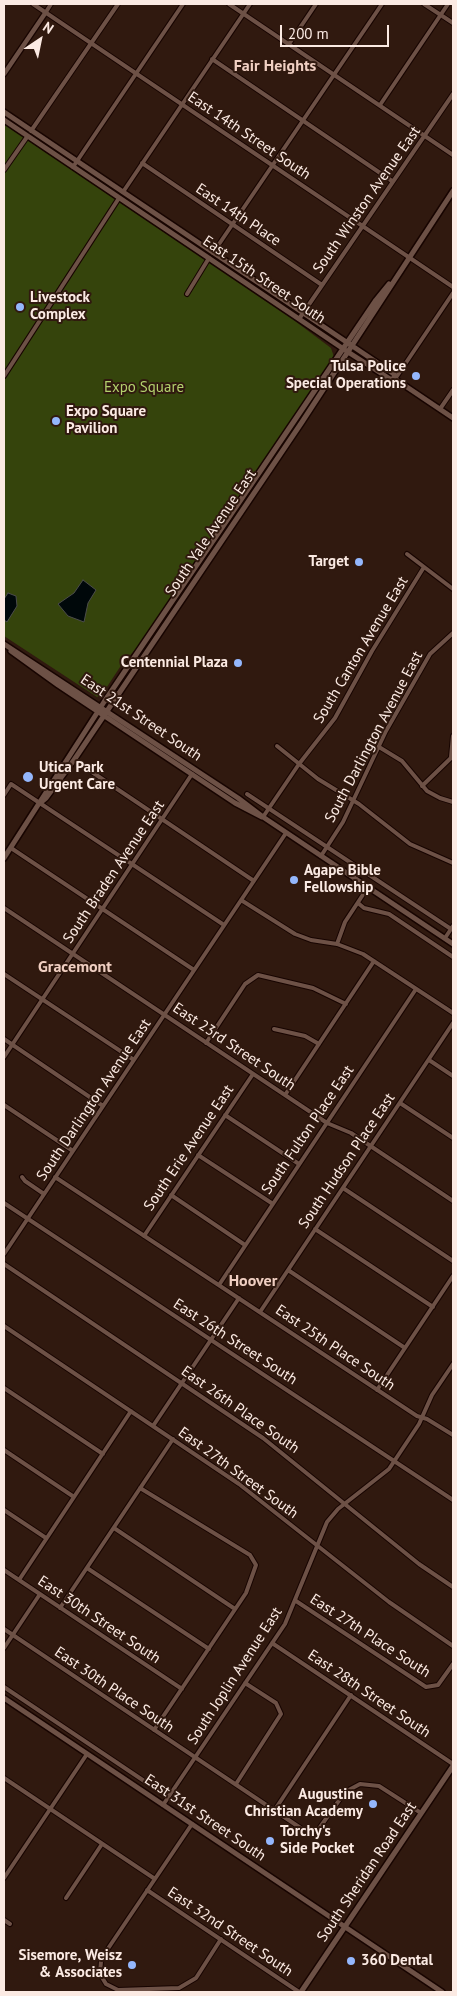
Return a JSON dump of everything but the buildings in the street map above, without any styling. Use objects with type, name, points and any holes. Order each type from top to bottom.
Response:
[{"type":"main road","points":[[4,112],[31,131],[27,137]]},
{"type":"main road","points":[[4,120],[73,167]]},
{"type":"main road","name":"East 15th Street South","points":[[31,131],[394,374],[395,379],[453,418]]},
{"type":"main road","name":"East 15th Street South","points":[[73,167],[390,380],[395,379]]},
{"type":"main road","name":"South Yale Avenue East","points":[[40,803],[46,798],[74,760],[101,711],[106,710],[302,422],[381,304],[398,274],[453,191]]},
{"type":"main road","points":[[119,198],[122,192]]},
{"type":"main road","points":[[209,258],[213,253]]},
{"type":"main road","name":"South Yale Avenue East","points":[[4,858],[174,598],[346,343],[376,300],[398,274]]},
{"type":"main road","points":[[376,300],[381,304]]},
{"type":"main road","points":[[296,418],[302,422]]},
{"type":"main road","points":[[250,487],[255,491]]},
{"type":"main road","points":[[223,527],[228,530]]},
{"type":"main road","points":[[202,558],[207,562]]},
{"type":"main road","points":[[174,598],[180,602]]},
{"type":"main road","name":"East 21st Street South","points":[[4,645],[33,669],[101,711],[235,803],[263,817]]},
{"type":"main road","name":"East 21st Street South","points":[[106,710],[453,944]]},
{"type":"main road","points":[[192,774],[193,767]]},
{"type":"main road","points":[[235,803],[238,798]]},
{"type":"main road","name":"East 31st Street South","points":[[4,1698],[442,1992]]},
{"type":"main road","name":"South Sheridan Road East","points":[[300,1992],[453,1765]]},
{"type":"street","name":"East 14th Street South","points":[[33,4],[453,287]]},
{"type":"street","points":[[4,74],[51,4]]},
{"type":"street","points":[[31,131],[118,4]]},
{"type":"street","points":[[73,167],[184,4]]},
{"type":"street","points":[[229,4],[453,155]]},
{"type":"street","points":[[122,192],[250,4]]},
{"type":"street","points":[[289,44],[316,4]]},
{"type":"street","points":[[213,253],[382,4]]},
{"type":"street","points":[[424,4],[453,24]]},
{"type":"street","points":[[380,105],[448,4]]},
{"type":"street","points":[[212,59],[392,181]]},
{"type":"street","name":"South Winston Avenue East","points":[[299,319],[453,94]]},
{"type":"street","points":[[4,170],[27,137]]},
{"type":"street","name":"East 14th Place","points":[[142,163],[322,285]]},
{"type":"street","points":[[4,376],[119,198]]},
{"type":"street","points":[[187,294],[209,258]]},
{"type":"street","points":[[395,379],[453,293]]},
{"type":"street","points":[[440,409],[453,390]]},
{"type":"street","points":[[407,554],[453,588]]},
{"type":"street","name":"South Canton Avenue East","points":[[263,817],[299,764],[335,718],[372,651],[424,567]]},
{"type":"street","name":"South Darlington Avenue East","points":[[320,856],[354,801],[380,747],[430,654],[453,633]]},
{"type":"street","points":[[422,786],[452,756],[453,736]]},
{"type":"street","points":[[278,746],[318,780],[354,801],[410,844],[453,863]]},
{"type":"street","points":[[380,747],[402,761],[422,786],[434,796],[453,802]]},
{"type":"street","points":[[74,760],[254,881]]},
{"type":"street","name":"South Braden Avenue East","points":[[4,1057],[192,774]]},
{"type":"street","points":[[4,795],[11,784],[224,925]]},
{"type":"street","points":[[247,794],[452,928],[445,938]]},
{"type":"street","name":"South Darlington Avenue East","points":[[4,1254],[286,833]]},
{"type":"street","points":[[10,848],[194,970]]},
{"type":"street","points":[[337,944],[345,922],[368,887]]},
{"type":"street","points":[[241,900],[295,934],[311,940],[337,944],[352,949],[374,961],[453,1014]]},
{"type":"street","points":[[358,903],[364,908],[389,914],[453,957]]},
{"type":"street","name":"East 23rd Street South","points":[[4,908],[327,1123],[345,1130],[371,1146],[453,1201]]},
{"type":"street","points":[[285,1095],[374,961]]},
{"type":"street","points":[[4,974],[134,1060]]},
{"type":"street","points":[[206,1043],[245,984],[258,976],[313,988],[346,1004]]},
{"type":"street","name":"South Fulton Place East","points":[[220,1285],[416,989]]},
{"type":"street","name":"South Hudson Place East","points":[[260,1312],[453,1023]]},
{"type":"street","points":[[274,1029],[305,1036],[320,1044]]},
{"type":"street","points":[[4,1039],[103,1106]]},
{"type":"street","points":[[429,1060],[453,1076]]},
{"type":"street","name":"South Erie Avenue East","points":[[144,1236],[253,1074]]},
{"type":"street","points":[[400,1103],[453,1138]]},
{"type":"street","points":[[4,1106],[73,1151]]},
{"type":"street","points":[[225,1115],[300,1164]]},
{"type":"street","points":[[198,1155],[273,1204]]},
{"type":"street","points":[[22,1177],[24,1181],[44,1194]]},
{"type":"street","name":"East 25th Place South","points":[[56,1177],[377,1390],[453,1435]]},
{"type":"street","points":[[343,1188],[453,1261]]},
{"type":"street","points":[[171,1195],[245,1245]]},
{"type":"street","name":"East 26th Street South","points":[[4,1203],[453,1500]]},
{"type":"street","points":[[315,1229],[432,1307]]},
{"type":"street","name":"East 26th Place South","points":[[4,1264],[263,1438],[419,1564],[452,1586]]},
{"type":"street","points":[[288,1270],[405,1348]]},
{"type":"street","points":[[377,1390],[453,1276]]},
{"type":"street","points":[[153,1426],[239,1298]]},
{"type":"street","name":"East 27th Street South","points":[[4,1326],[251,1493],[389,1602],[453,1646]]},
{"type":"street","name":"South Joplin Avenue East","points":[[163,1805],[285,1624],[327,1522],[346,1504],[384,1475],[422,1418],[432,1395],[451,1372],[453,1364]]},
{"type":"street","points":[[4,1388],[103,1454]]},
{"type":"street","points":[[19,1580],[131,1411]]},
{"type":"street","points":[[60,1608],[173,1439]]},
{"type":"street","points":[[4,1450],[74,1497]]},
{"type":"street","points":[[140,1488],[250,1555],[255,1562],[256,1569],[251,1584],[154,1730]]},
{"type":"street","points":[[4,1510],[46,1538]]},
{"type":"street","points":[[114,1528],[235,1609]]},
{"type":"street","points":[[87,1568],[208,1649]]},
{"type":"street","name":"East 30th Street South","points":[[4,1570],[182,1689]]},
{"type":"street","points":[[452,1586],[453,1581]]},
{"type":"street","points":[[4,1648],[40,1594]]},
{"type":"street","name":"East 27th Place South","points":[[296,1601],[424,1686],[433,1687],[438,1685],[453,1664]]},
{"type":"street","name":"East 30th Place South","points":[[4,1629],[305,1831],[314,1833],[318,1830],[345,1792],[352,1787],[365,1784],[385,1789],[421,1813]]},
{"type":"street","name":"East 28th Street South","points":[[272,1643],[453,1765]]},
{"type":"street","points":[[236,1784],[279,1720],[281,1712],[276,1703],[245,1683]]},
{"type":"street","name":"East 31st Street South","points":[[4,1687],[168,1797]]},
{"type":"street","points":[[274,1811],[351,1695]]},
{"type":"street","points":[[4,1878],[87,1754]]},
{"type":"street","name":"East 32nd Street South","points":[[4,1778],[155,1879]]},
{"type":"street","points":[[192,1824],[105,1953],[99,1968],[106,1984],[118,1990],[171,1990],[188,1984],[196,1978],[221,1939]]},
{"type":"street","points":[[66,1898],[102,1844]]},
{"type":"street","name":"East 32nd Street South","points":[[148,1890],[300,1992]]},
{"type":"street","points":[[4,1920],[10,1924]]},
{"type":"green space","name":"Expo Square","points":[[4,124],[295,321],[331,348],[334,357],[136,649],[122,664],[101,696],[97,697],[4,636]]},
{"type":"shaded area","points":[[83,580],[96,590],[88,603],[84,622],[68,616],[58,604],[74,593]]},
{"type":"shaded area","points":[[8,593],[16,596],[17,606],[7,622],[4,620],[4,599]]},
{"type":"place","name":"Livestock Complex","points":[[20,307]]},
{"type":"place","name":"Tulsa Police Special Operations","points":[[416,376]]},
{"type":"place","name":"Expo Square Pavilion","points":[[56,421]]},
{"type":"place","name":"Target","points":[[359,562]]},
{"type":"place","name":"Centennial Plaza","points":[[238,663]]},
{"type":"place","name":"Utica Park Urgent Care","points":[[28,777]]},
{"type":"place","name":"Agape Bible Fellowship","points":[[294,880]]},
{"type":"place","name":"Augustine Christian Academy","points":[[373,1804]]},
{"type":"place","name":"Torchy's Side Pocket","points":[[270,1841]]},
{"type":"place","name":"360 Dental","points":[[351,1961]]},
{"type":"place","name":"Sisemore, Weisz & Associates","points":[[132,1965]]},
{"type":"district","name":"Fair Heights","points":[[275,66]]},
{"type":"district","name":"Gracemont","points":[[75,967]]},
{"type":"district","name":"Hoover","points":[[253,1281]]}]
